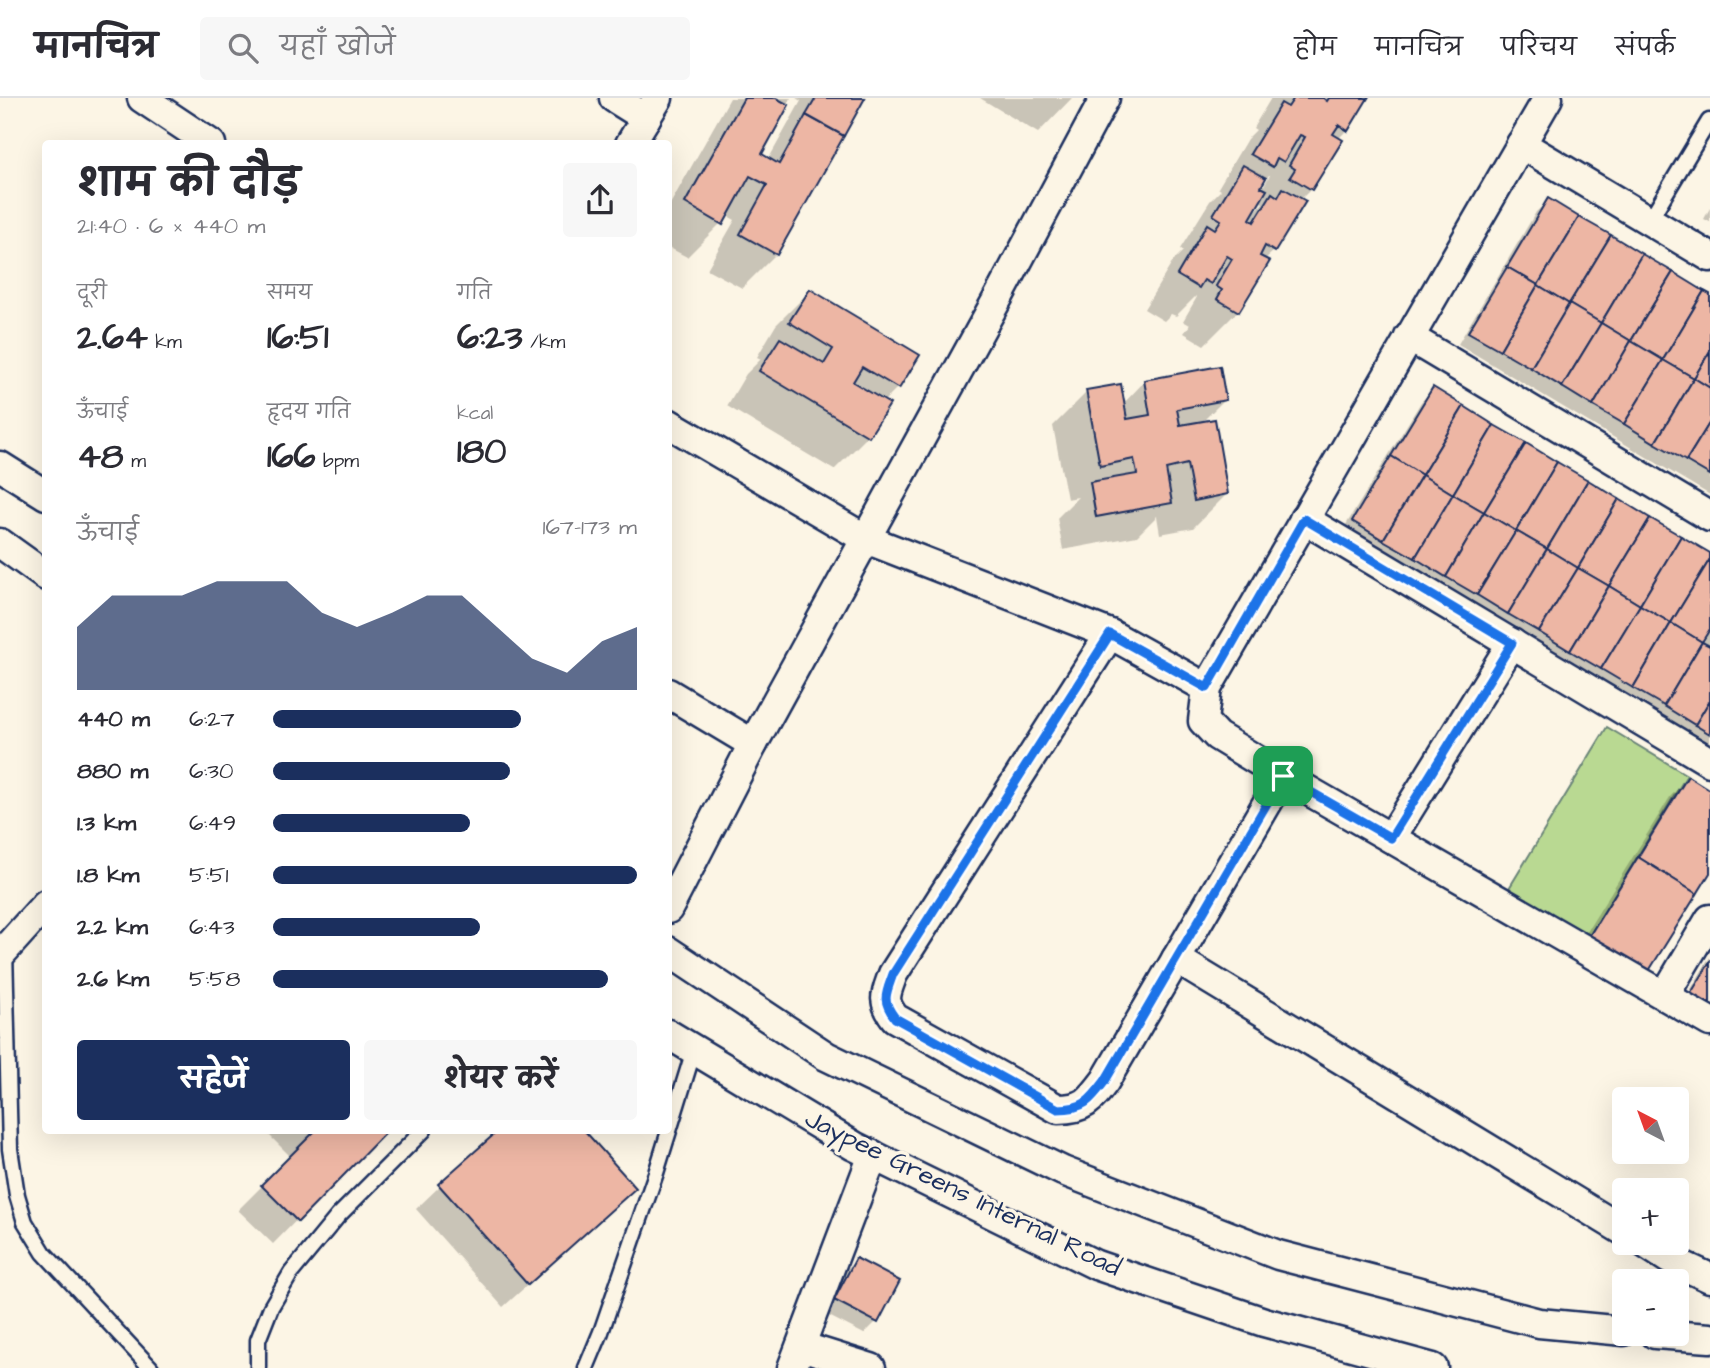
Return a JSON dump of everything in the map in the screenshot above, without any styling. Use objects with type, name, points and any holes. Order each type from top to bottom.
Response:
[{"type":"street","points":[[142,98],[205,140]]},
{"type":"street","points":[[614,98],[652,108],[632,140]]},
{"type":"street","points":[[672,901],[753,744],[1105,98]]},
{"type":"street","points":[[1548,98],[1207,688],[1203,720],[1217,736],[1283,776],[1710,1022]]},
{"type":"street","points":[[1521,144],[1710,257]]},
{"type":"street","points":[[1409,338],[1710,517]]},
{"type":"street","points":[[672,425],[866,539],[1110,634],[1207,688]]},
{"type":"street","points":[[0,466],[42,492]]},
{"type":"street","points":[[1304,519],[1710,762]]},
{"type":"street","points":[[0,543],[42,573]]},
{"type":"street","points":[[1110,634],[893,974],[886,1006],[895,1018],[1058,1109],[1074,1109],[1092,1099],[1283,776]]},
{"type":"street","points":[[1391,838],[1512,643]]},
{"type":"street","points":[[672,695],[753,744]]},
{"type":"street","points":[[3,952],[42,908]]},
{"type":"street","points":[[1665,995],[1710,919]]},
{"type":"street","points":[[672,954],[826,1055],[1063,1171],[1278,1255],[1539,1324],[1612,1330]]},
{"type":"street","points":[[1176,959],[1612,1224]]},
{"type":"street","name":"Jaypee Greens Internal Road","points":[[672,1036],[854,1146],[1096,1265],[1264,1322],[1433,1368]]},
{"type":"street","points":[[871,1368],[797,1357],[873,1155]]},
{"type":"street","points":[[1663,1255],[1710,1278]]},
{"type":"street","points":[[1689,1336],[1710,1338]]},
{"type":"lane","points":[[1649,221],[1709,121]]},
{"type":"lane","points":[[3,952],[10,1149],[17,1195],[25,1222],[44,1253],[151,1368]]},
{"type":"lane","points":[[672,1121],[694,1050]]},
{"type":"lane","points":[[258,1368],[258,1340],[271,1307],[291,1273],[338,1216],[420,1134]]},
{"type":"lane","points":[[586,1368],[601,1332],[668,1134]]},
{"type":"green space","points":[[1607,727],[1687,775],[1588,938],[1508,890]]},
{"type":"building","points":[[744,98],[776,98],[789,105],[762,154],[779,164],[806,115],[844,136],[777,255],[740,234],[767,185],[750,176],[723,225],[685,203]]},
{"type":"building","points":[[816,98],[865,98],[844,136],[806,115]]},
{"type":"building","points":[[1294,98],[1323,98],[1327,101],[1329,98],[1368,98],[1348,131],[1339,125],[1333,134],[1343,140],[1312,190],[1290,177],[1295,169],[1289,165],[1305,137],[1300,135],[1284,162],[1277,158],[1273,167],[1250,154],[1281,103],[1288,107]]},
{"type":"building","points":[[1243,165],[1266,178],[1261,187],[1267,190],[1250,219],[1254,222],[1272,193],[1278,197],[1283,188],[1306,201],[1275,252],[1265,246],[1260,256],[1270,261],[1239,312],[1217,299],[1222,290],[1216,286],[1232,259],[1227,256],[1211,284],[1204,280],[1199,288],[1177,275],[1207,224],[1215,229],[1221,220],[1213,215]]},
{"type":"building","points":[[1548,198],[1579,217],[1538,285],[1507,267]]},
{"type":"building","points":[[1579,217],[1611,235],[1569,304],[1538,285]]},
{"type":"building","points":[[1611,235],[1642,254],[1601,323],[1569,304]]},
{"type":"building","points":[[1642,254],[1673,272],[1631,341],[1601,323]]},
{"type":"building","points":[[1507,267],[1538,285],[1500,350],[1468,332]]},
{"type":"building","points":[[1673,272],[1704,291],[1663,360],[1631,341]]},
{"type":"building","points":[[1538,285],[1569,304],[1531,368],[1500,350]]},
{"type":"building","points":[[810,289],[920,355],[899,389],[862,367],[853,382],[890,404],[869,437],[759,371],[780,338],[824,364],[833,349],[789,322]]},
{"type":"building","points":[[1704,291],[1710,294],[1710,351],[1694,378],[1663,360]]},
{"type":"building","points":[[1569,304],[1601,323],[1562,387],[1531,368]]},
{"type":"building","points":[[1601,323],[1631,341],[1593,406],[1562,387]]},
{"type":"building","points":[[1631,341],[1663,360],[1624,424],[1593,406]]},
{"type":"building","points":[[1710,351],[1710,388],[1694,378]]},
{"type":"building","points":[[1663,360],[1694,378],[1655,443],[1624,424]]},
{"type":"building","points":[[1220,366],[1226,400],[1177,409],[1180,425],[1215,419],[1228,494],[1194,501],[1187,464],[1166,469],[1172,503],[1096,517],[1090,482],[1137,474],[1134,459],[1100,466],[1086,390],[1121,384],[1127,419],[1150,415],[1144,380]]},
{"type":"building","points":[[1694,378],[1710,388],[1710,422],[1686,461],[1655,443]]},
{"type":"building","points":[[1433,387],[1464,406],[1422,475],[1391,456]]},
{"type":"building","points":[[1464,406],[1494,425],[1453,494],[1422,475]]},
{"type":"building","points":[[1710,422],[1710,475],[1686,461]]},
{"type":"building","points":[[1494,425],[1526,443],[1484,512],[1453,494]]},
{"type":"building","points":[[1526,443],[1557,462],[1516,531],[1484,512]]},
{"type":"building","points":[[1391,456],[1422,475],[1383,540],[1352,521]]},
{"type":"building","points":[[1557,462],[1588,480],[1547,549],[1516,531]]},
{"type":"building","points":[[1422,475],[1453,494],[1415,558],[1383,540]]},
{"type":"building","points":[[1588,480],[1619,499],[1578,568],[1547,549]]},
{"type":"building","points":[[1453,494],[1484,512],[1446,577],[1415,558]]},
{"type":"building","points":[[1619,499],[1650,518],[1609,586],[1578,568]]},
{"type":"building","points":[[1484,512],[1516,531],[1477,595],[1446,577]]},
{"type":"building","points":[[1650,518],[1681,536],[1640,605],[1609,586]]},
{"type":"building","points":[[1516,531],[1547,549],[1508,614],[1477,595]]},
{"type":"building","points":[[1681,536],[1710,553],[1710,559],[1671,623],[1640,605]]},
{"type":"building","points":[[1547,549],[1578,568],[1539,632],[1508,614]]},
{"type":"building","points":[[1710,559],[1710,629],[1702,642],[1671,623]]},
{"type":"building","points":[[1578,568],[1609,586],[1570,651],[1539,632]]},
{"type":"building","points":[[1609,586],[1640,605],[1601,669],[1570,651]]},
{"type":"building","points":[[1640,605],[1671,623],[1633,688],[1601,669]]},
{"type":"building","points":[[1671,623],[1702,642],[1664,706],[1633,688]]},
{"type":"building","points":[[1702,642],[1710,646],[1710,700],[1695,725],[1664,706]]},
{"type":"building","points":[[1710,700],[1710,734],[1695,725]]},
{"type":"building","points":[[1688,776],[1710,790],[1710,873],[1697,894],[1638,857]]},
{"type":"building","points":[[1638,857],[1697,894],[1647,974],[1588,938]]},
{"type":"building","points":[[1710,962],[1710,1011],[1688,998]]},
{"type":"building","points":[[312,1134],[384,1134],[298,1222],[261,1185]]},
{"type":"building","points":[[494,1134],[588,1134],[636,1188],[528,1285],[438,1184]]},
{"type":"building","points":[[856,1258],[900,1281],[878,1323],[834,1300]]},
{"type":"route","points":[[1304,519],[1512,643],[1391,838],[1283,776],[1092,1099],[1074,1109],[1058,1109],[895,1018],[886,1006],[893,974],[1110,634],[1207,688],[1304,519]]}]
